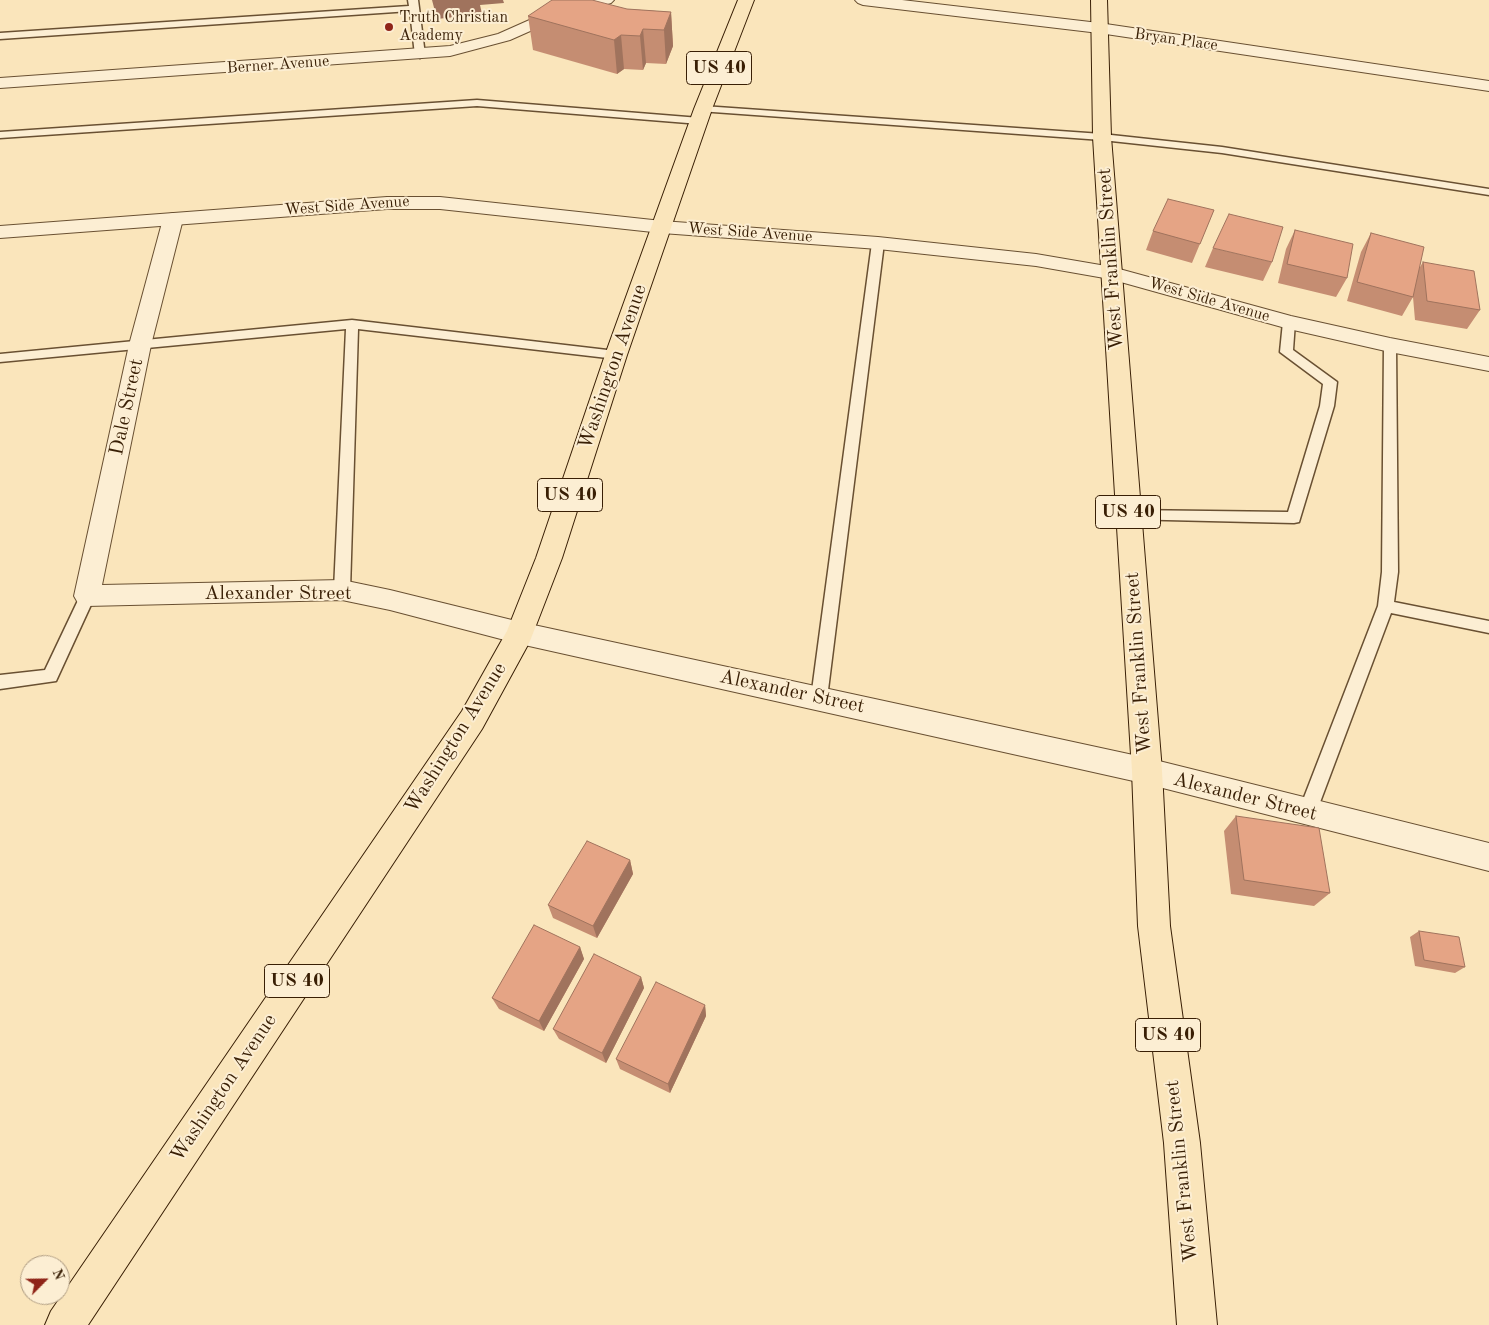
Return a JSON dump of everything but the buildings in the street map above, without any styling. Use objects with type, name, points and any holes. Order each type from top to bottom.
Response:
[{"type":"main road","name":"Washington Avenue","points":[[65,1325],[472,720],[520,633],[549,558],[616,355],[662,226],[746,0]]},
{"type":"main road","name":"West Franklin Street","points":[[1100,0],[1102,137],[1147,772],[1154,926],[1182,1143],[1196,1325]]},
{"type":"street","name":"Berner Avenue","points":[[549,17],[567,0]]},
{"type":"street","name":"Bryan Place","points":[[863,0],[1099,28],[1489,86]]},
{"type":"street","name":"Berner Avenue","points":[[0,83],[420,55],[479,45],[504,37],[549,17],[600,1]]},
{"type":"street","name":"West Side Avenue","points":[[0,232],[415,201],[662,226],[878,243],[999,255],[1112,273],[1289,322],[1390,345],[1489,364]]},
{"type":"street","name":"Dale Street","points":[[86,596],[140,345],[173,219]]},
{"type":"street","name":"Alexander Street","points":[[86,596],[342,590],[390,600],[520,633],[1147,772],[1489,857]]},
{"type":"lane","points":[[0,36],[413,4],[420,55]]},
{"type":"lane","points":[[0,135],[477,103],[1102,137],[1222,150],[1489,192]]},
{"type":"lane","points":[[819,698],[878,243]]},
{"type":"lane","points":[[1128,514],[1294,518],[1327,406],[1330,382],[1286,352],[1289,322]]},
{"type":"lane","points":[[342,590],[352,324]]},
{"type":"lane","points":[[0,358],[352,324],[616,355]]},
{"type":"lane","points":[[1307,813],[1386,606],[1390,572],[1390,345]]},
{"type":"lane","points":[[0,682],[50,676],[86,596]]},
{"type":"lane","points":[[1386,606],[1489,627]]},
{"type":"place","name":"Truth Christian Academy","points":[[389,27]]}]
